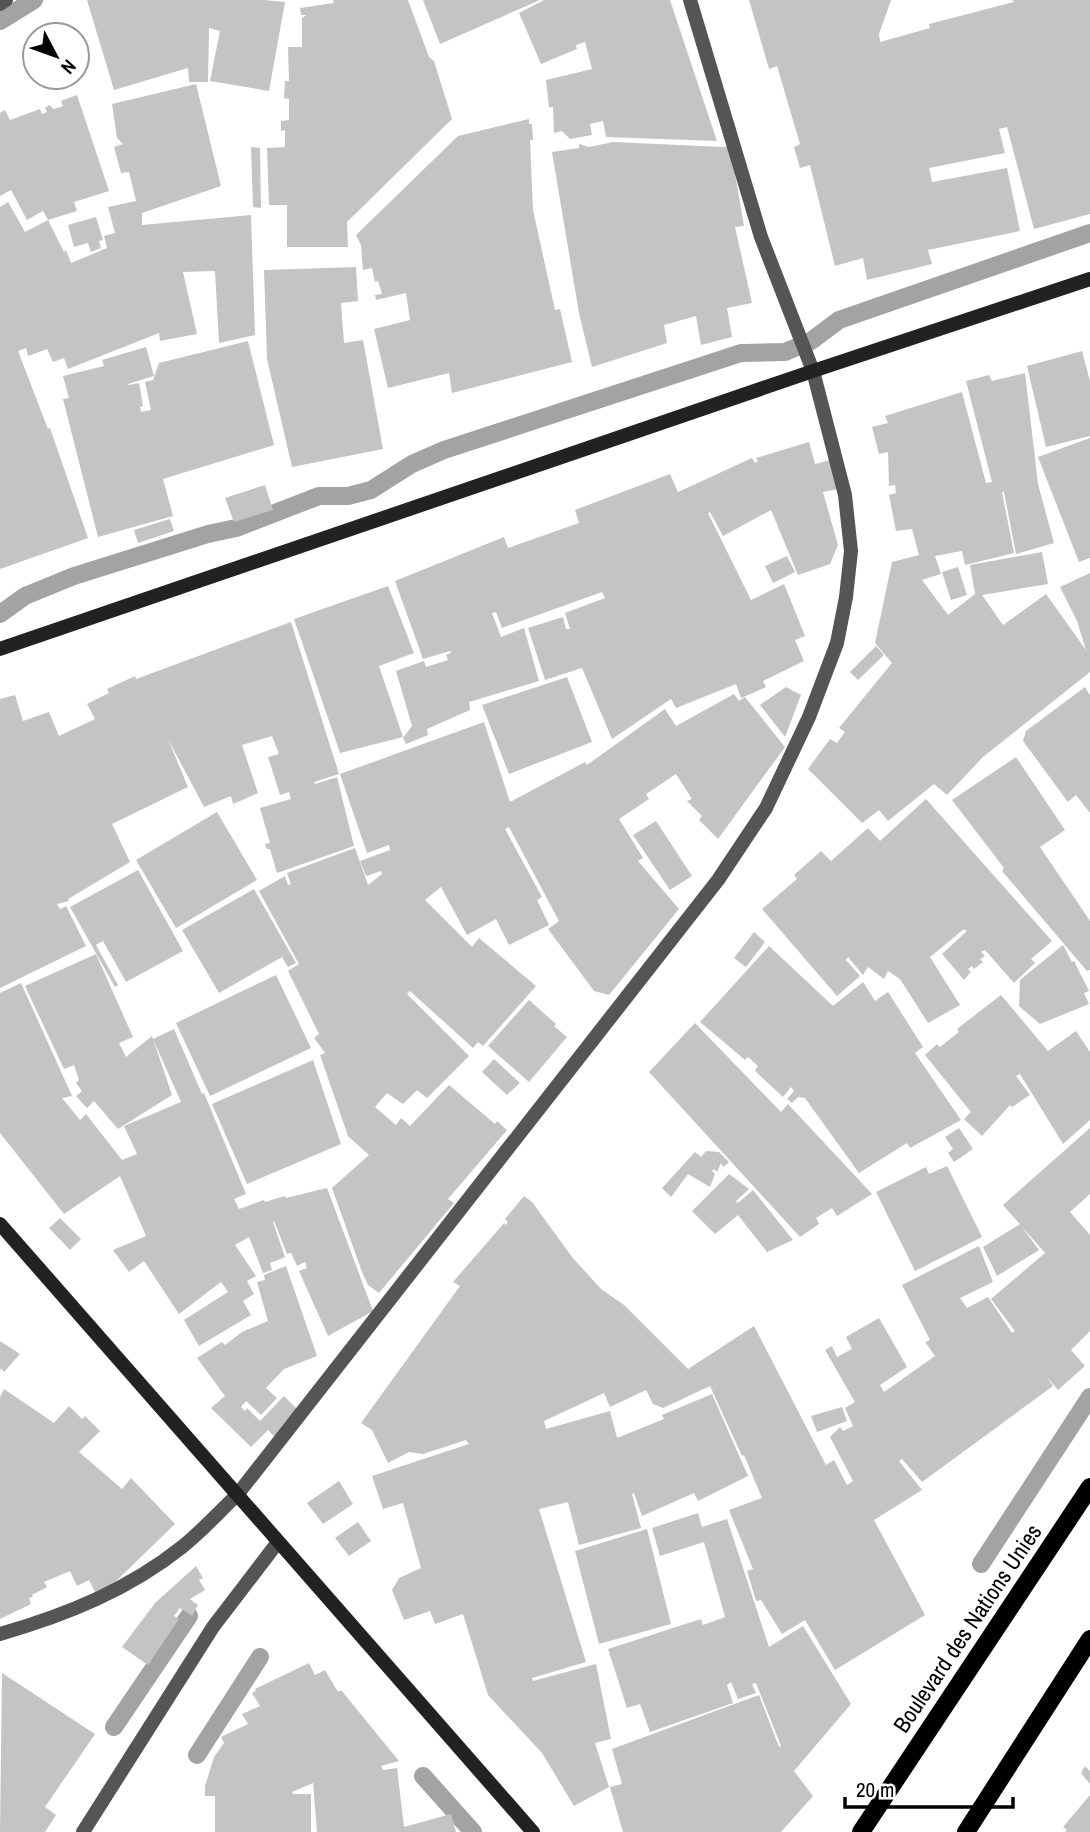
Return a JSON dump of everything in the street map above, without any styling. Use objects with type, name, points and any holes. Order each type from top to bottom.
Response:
[{"type":"main road","name":"Boulevard des Nations Unies","points":[[861,1832],[1090,1487]]},
{"type":"main road","points":[[966,1832],[1090,1639]]},
{"type":"street","points":[[0,4],[6,0]]},
{"type":"street","points":[[0,1634],[48,1620],[136,1580],[184,1546],[237,1495],[718,880],[766,808],[818,692],[837,643],[846,597],[851,551],[845,495],[813,371],[761,237],[690,0]]},
{"type":"street","points":[[0,649],[1090,279]]},
{"type":"street","points":[[0,1224],[533,1832]]},
{"type":"street","points":[[83,1832],[213,1627],[278,1542]]},
{"type":"building","points":[[87,0],[285,2],[269,91],[210,81],[220,31],[209,28],[208,82],[189,82],[188,68],[114,90]]},
{"type":"building","points":[[333,0],[408,0],[429,57],[434,61],[452,119],[347,222],[348,247],[287,247],[287,205],[269,205],[267,148],[285,147],[285,130],[281,131],[281,121],[289,120],[289,99],[284,98],[285,81],[289,81],[288,47],[302,47],[302,18],[306,15],[301,15],[300,8],[334,3]]},
{"type":"building","points":[[423,0],[540,0],[440,44]]},
{"type":"building","points":[[544,0],[670,0],[717,141],[606,137],[603,121],[590,124],[592,135],[570,139],[562,131],[554,133],[553,107],[549,107],[546,80],[592,69],[585,42],[576,45],[577,49],[541,64],[519,13]]},
{"type":"building","points":[[749,0],[891,0],[879,34],[880,42],[930,28],[929,24],[1014,2],[1012,0],[1090,0],[1090,214],[1034,229],[1007,127],[999,129],[1005,153],[929,168],[932,182],[1007,168],[1020,231],[928,250],[932,264],[867,280],[863,258],[835,266],[810,165],[800,168],[794,147],[800,144],[777,66],[769,69]]},
{"type":"building","points":[[196,84],[221,186],[142,213],[142,225],[251,215],[255,335],[219,343],[215,271],[183,272],[197,334],[160,341],[159,333],[68,369],[64,358],[53,362],[47,349],[28,356],[26,348],[18,351],[48,429],[50,428],[88,538],[0,569],[0,207],[8,202],[25,232],[48,220],[71,263],[107,248],[104,236],[115,233],[108,207],[136,201],[129,172],[121,173],[114,147],[123,144],[117,138],[112,104]]},
{"type":"building","points":[[77,95],[109,191],[74,202],[77,211],[48,220],[43,211],[27,220],[11,190],[0,196],[0,113],[5,110],[10,120],[40,109],[42,114],[47,112],[45,108],[49,105],[54,109],[63,106],[61,101]]},
{"type":"building","points":[[529,119],[533,140],[530,140],[533,210],[555,310],[560,309],[572,362],[452,393],[449,373],[388,388],[374,329],[410,320],[406,293],[376,300],[375,295],[382,294],[378,281],[375,282],[372,268],[363,270],[361,245],[356,235],[458,136]]},
{"type":"building","points":[[613,142],[724,147],[730,145],[744,226],[735,227],[752,303],[727,308],[732,337],[701,345],[696,316],[664,325],[667,343],[592,367],[579,313],[552,152],[579,148],[579,144],[589,147]]},
{"type":"building","points":[[251,147],[260,148],[261,208],[253,207]]},
{"type":"building","points":[[96,217],[103,240],[99,241],[101,248],[91,252],[88,243],[74,247],[68,225]]},
{"type":"building","points":[[356,267],[358,301],[341,303],[344,343],[363,340],[383,449],[292,467],[267,359],[264,270]]},
{"type":"building","points":[[248,341],[274,445],[163,479],[173,516],[98,537],[63,399],[69,398],[63,376],[104,366],[102,360],[146,347],[154,376],[128,384],[139,383],[143,406],[140,407],[141,412],[151,410],[145,382],[153,380],[159,363]]},
{"type":"building","points":[[1082,351],[1090,381],[1090,436],[1046,447],[1027,366]]},
{"type":"building","points":[[1025,373],[1038,484],[1054,543],[1016,554],[1002,492],[1014,553],[965,565],[962,551],[935,556],[941,574],[922,580],[948,615],[975,594],[970,565],[1042,552],[1048,584],[982,595],[1003,625],[1046,594],[1086,650],[1077,621],[1060,587],[1090,573],[1090,672],[983,757],[947,795],[934,784],[888,821],[879,810],[862,823],[808,769],[830,739],[837,743],[845,732],[839,728],[892,663],[875,643],[892,562],[919,555],[912,529],[896,531],[889,495],[896,493],[895,485],[889,486],[888,452],[879,454],[872,427],[888,423],[885,416],[962,392],[986,483],[992,482],[966,381],[989,375],[992,381]]},
{"type":"building","points":[[1090,438],[1090,558],[1079,562],[1038,457]]},
{"type":"building","points":[[809,442],[815,464],[831,460],[838,489],[823,492],[838,545],[830,564],[798,575],[771,510],[723,536],[710,512],[708,513],[751,600],[784,584],[805,636],[795,640],[804,661],[763,681],[766,687],[741,698],[736,684],[676,708],[671,699],[612,739],[582,668],[545,680],[528,628],[563,617],[566,629],[570,629],[565,613],[605,598],[602,592],[502,628],[496,612],[492,613],[501,637],[524,628],[539,681],[469,702],[470,710],[427,729],[428,735],[406,744],[403,738],[412,726],[396,671],[424,661],[426,667],[448,660],[446,655],[451,653],[450,651],[423,659],[395,581],[504,537],[508,548],[579,523],[575,510],[670,474],[678,492],[752,458],[755,463],[758,461],[756,458]]},
{"type":"building","points":[[265,485],[273,510],[234,522],[225,498]]},
{"type":"building","points":[[170,519],[174,531],[138,543],[134,530]]},
{"type":"building","points":[[787,556],[795,572],[773,583],[765,566]]},
{"type":"building","points":[[958,567],[967,595],[951,600],[942,572]]},
{"type":"building","points":[[388,586],[414,653],[379,666],[403,737],[340,753],[294,619]]},
{"type":"building","points":[[291,622],[339,774],[314,782],[315,784],[337,777],[354,846],[277,873],[270,849],[267,849],[265,844],[270,843],[260,808],[291,799],[289,792],[280,795],[268,757],[279,754],[272,736],[242,745],[258,793],[233,804],[231,796],[204,807],[168,739],[188,787],[112,824],[130,862],[68,899],[69,901],[57,904],[60,909],[66,906],[86,946],[0,988],[0,699],[15,695],[23,721],[49,712],[59,736],[95,719],[87,704],[109,693],[107,689],[135,676],[136,679]]},
{"type":"building","points":[[876,646],[884,655],[858,680],[850,672]]},
{"type":"building","points":[[567,677],[592,742],[509,774],[482,705]]},
{"type":"building","points":[[786,687],[801,695],[785,737],[760,705]]},
{"type":"building","points":[[1085,687],[1090,695],[1090,813],[1076,795],[1068,802],[1023,741],[1026,731]]},
{"type":"building","points":[[734,694],[739,701],[745,697],[785,747],[718,839],[699,820],[702,816],[687,801],[692,799],[676,774],[646,794],[649,799],[619,819],[643,858],[638,861],[679,909],[609,995],[594,991],[548,929],[559,921],[509,827],[505,829],[542,897],[537,900],[549,925],[509,945],[496,919],[467,935],[441,887],[425,900],[472,947],[479,938],[536,986],[483,1046],[478,1042],[473,1048],[410,991],[407,994],[469,1056],[427,1098],[417,1090],[403,1104],[387,1093],[375,1107],[396,1125],[401,1118],[410,1126],[449,1085],[495,1124],[497,1121],[507,1130],[448,1199],[454,1203],[379,1293],[368,1285],[362,1272],[332,1188],[369,1155],[348,1136],[320,1055],[325,1053],[314,1038],[319,1034],[288,971],[299,964],[259,891],[285,876],[288,885],[291,884],[287,873],[355,848],[368,885],[382,874],[381,871],[366,876],[360,861],[390,850],[389,845],[367,853],[340,774],[484,722],[510,802],[585,762],[587,765],[665,709],[676,726]]},
{"type":"building","points":[[1016,757],[1065,830],[1040,847],[1090,921],[1090,970],[1087,971],[1002,871],[1004,868],[952,800]]},
{"type":"building","points":[[926,799],[1052,941],[1031,959],[1035,963],[1014,983],[985,950],[981,952],[985,956],[980,959],[983,962],[974,969],[972,966],[968,969],[971,972],[964,980],[942,954],[967,931],[964,929],[930,957],[960,1005],[928,1023],[900,979],[888,971],[884,979],[868,967],[863,975],[848,957],[846,960],[860,976],[837,996],[762,909],[797,879],[794,875],[821,851],[831,861],[868,828],[880,841]]},
{"type":"building","points":[[217,812],[257,880],[176,928],[136,860]]},
{"type":"building","points":[[656,821],[692,876],[670,890],[633,835]]},
{"type":"building","points":[[138,870],[183,951],[126,982],[103,941],[96,945],[118,985],[115,987],[70,907]]},
{"type":"building","points":[[254,889],[296,963],[288,967],[282,957],[219,993],[182,930]]},
{"type":"building","points":[[754,932],[765,942],[746,967],[734,958]]},
{"type":"building","points":[[1063,945],[1089,991],[1084,993],[1089,1004],[1040,1024],[1019,1006],[1020,980]]},
{"type":"building","points":[[769,946],[833,1006],[863,982],[875,1001],[888,992],[923,1047],[915,1053],[961,1120],[910,1148],[907,1143],[859,1173],[805,1098],[798,1097],[792,1103],[787,1099],[794,1091],[791,1087],[783,1097],[755,1071],[758,1066],[748,1057],[745,1060],[700,1022]]},
{"type":"building","points":[[96,954],[133,1037],[119,1043],[126,1057],[152,1036],[172,1095],[118,1129],[94,1101],[87,1108],[76,1096],[82,1091],[76,1083],[79,1080],[74,1065],[64,1069],[25,986]]},
{"type":"building","points":[[276,975],[311,1048],[210,1096],[176,1023]]},
{"type":"building","points":[[21,983],[72,1096],[62,1098],[80,1120],[86,1114],[122,1160],[137,1154],[124,1126],[181,1102],[153,1039],[174,1029],[246,1194],[234,1199],[239,1209],[264,1200],[286,1198],[327,1188],[373,1311],[328,1336],[299,1271],[307,1268],[305,1262],[297,1266],[291,1253],[287,1254],[274,1221],[285,1257],[270,1263],[272,1270],[263,1273],[249,1237],[235,1245],[256,1276],[247,1281],[254,1294],[243,1301],[251,1315],[199,1346],[184,1320],[228,1292],[221,1282],[179,1314],[144,1261],[129,1272],[113,1250],[146,1236],[120,1176],[64,1214],[0,1133],[0,993]]},
{"type":"building","points":[[1001,995],[1048,1051],[1076,1031],[1090,1052],[1090,1120],[1063,1144],[1020,1074],[1016,1076],[1030,1095],[1012,1107],[1010,1105],[982,1136],[964,1119],[971,1112],[925,1055],[937,1044],[940,1047],[959,1032],[957,1029]]},
{"type":"building","points":[[529,1000],[567,1037],[529,1082],[488,1046]]},
{"type":"building","points":[[695,1023],[781,1112],[788,1104],[872,1194],[837,1216],[832,1208],[816,1218],[819,1224],[800,1237],[649,1072]]},
{"type":"building","points":[[494,1059],[520,1083],[507,1095],[482,1072]]},
{"type":"building","points":[[313,1060],[341,1144],[247,1184],[212,1104]]},
{"type":"building","points":[[959,1128],[973,1149],[954,1162],[948,1153],[953,1149],[945,1137]]},
{"type":"building","points":[[1090,1128],[1090,1194],[1070,1212],[1090,1235],[1090,1331],[1071,1350],[1085,1366],[1058,1390],[1046,1376],[1053,1386],[922,1482],[902,1459],[899,1461],[922,1490],[874,1520],[925,1615],[835,1670],[805,1620],[782,1634],[761,1600],[756,1601],[747,1571],[753,1569],[729,1510],[762,1498],[710,1386],[663,1408],[653,1404],[646,1390],[610,1407],[604,1393],[544,1421],[546,1429],[610,1411],[617,1438],[664,1419],[662,1415],[712,1394],[748,1476],[698,1501],[694,1493],[642,1516],[634,1493],[632,1494],[641,1528],[579,1545],[568,1502],[539,1509],[586,1662],[532,1678],[533,1681],[596,1664],[611,1739],[595,1743],[609,1787],[574,1806],[542,1753],[488,1695],[463,1614],[435,1624],[430,1611],[404,1620],[392,1590],[399,1578],[421,1568],[403,1503],[383,1509],[372,1476],[469,1444],[466,1440],[423,1454],[409,1452],[388,1463],[372,1430],[361,1423],[460,1286],[453,1282],[504,1223],[506,1225],[508,1222],[505,1219],[524,1196],[532,1202],[572,1257],[601,1289],[624,1305],[688,1369],[754,1326],[826,1465],[834,1460],[847,1485],[853,1481],[830,1437],[840,1427],[843,1431],[853,1426],[845,1408],[855,1402],[825,1350],[832,1346],[837,1357],[852,1349],[846,1337],[879,1318],[907,1367],[880,1385],[884,1392],[935,1356],[925,1342],[930,1340],[902,1285],[979,1246],[993,1282],[960,1298],[967,1308],[988,1297],[1012,1333],[1015,1331],[991,1299],[1045,1253],[1003,1205]]},
{"type":"building","points":[[706,1151],[719,1152],[729,1162],[723,1167],[721,1163],[717,1172],[714,1169],[712,1171],[715,1174],[710,1187],[688,1174],[671,1197],[662,1188],[695,1152],[701,1157]]},
{"type":"building","points":[[947,1166],[982,1237],[915,1271],[876,1192],[926,1167],[929,1174]]},
{"type":"building","points":[[729,1174],[749,1189],[736,1201],[738,1203],[753,1190],[793,1240],[767,1252],[738,1215],[715,1234],[692,1211]]},
{"type":"building","points":[[60,1218],[81,1239],[70,1250],[49,1228]]},
{"type":"building","points":[[1020,1224],[1039,1250],[997,1276],[983,1247]]},
{"type":"building","points":[[286,1266],[317,1356],[284,1369],[266,1388],[277,1398],[261,1415],[246,1401],[241,1407],[245,1411],[247,1408],[260,1421],[284,1396],[301,1413],[277,1439],[268,1430],[251,1447],[211,1408],[225,1396],[197,1358],[222,1342],[225,1345],[242,1332],[268,1321],[257,1282],[265,1280],[264,1275]]},
{"type":"building","points":[[0,1341],[20,1354],[4,1372],[1,1368],[0,1371]]},
{"type":"building","points":[[4,1389],[54,1423],[69,1406],[82,1419],[85,1416],[100,1431],[79,1452],[122,1489],[131,1478],[175,1524],[113,1584],[95,1592],[89,1580],[77,1586],[70,1571],[44,1582],[47,1587],[29,1598],[31,1604],[0,1619],[0,1397]]},
{"type":"building","points":[[842,1407],[847,1421],[817,1432],[811,1416]]},
{"type":"building","points":[[339,1481],[353,1504],[323,1524],[307,1503]]},
{"type":"building","points":[[698,1513],[702,1527],[727,1519],[769,1647],[803,1626],[851,1704],[794,1771],[813,1796],[781,1832],[623,1832],[610,1787],[622,1784],[612,1749],[759,1695],[779,1747],[781,1746],[756,1683],[752,1684],[756,1693],[738,1699],[731,1682],[727,1685],[733,1703],[650,1732],[640,1704],[627,1708],[608,1649],[701,1619],[703,1625],[725,1617],[704,1542],[660,1556],[652,1528]]},
{"type":"building","points":[[358,1522],[371,1541],[349,1556],[335,1538]]},
{"type":"building","points":[[647,1529],[671,1624],[599,1644],[575,1551]]},
{"type":"building","points":[[196,1566],[203,1578],[199,1580],[205,1590],[190,1599],[198,1605],[192,1616],[180,1608],[174,1616],[179,1619],[148,1665],[122,1647],[155,1603]]},
{"type":"building","points":[[309,1663],[315,1675],[325,1670],[338,1692],[341,1690],[399,1761],[381,1766],[383,1770],[397,1768],[404,1827],[451,1814],[456,1832],[317,1832],[313,1783],[292,1792],[311,1794],[311,1832],[215,1832],[215,1796],[205,1796],[205,1786],[214,1757],[224,1743],[221,1737],[248,1724],[242,1714],[260,1706],[252,1693],[255,1689]]},
{"type":"building","points":[[2,1673],[95,1734],[45,1807],[56,1815],[45,1832],[0,1832]]},
{"type":"building","points":[[1085,1766],[1090,1771],[1090,1784],[1081,1773]]},
{"type":"building","points":[[1090,1795],[1090,1832],[1065,1832],[1067,1830],[1063,1827]]},
{"type":"waterway","points":[[0,21],[34,0]]},
{"type":"waterway","points":[[0,614],[25,596],[74,576],[208,534],[236,528],[319,496],[348,496],[371,490],[412,464],[444,450],[741,353],[785,352],[811,341],[839,320],[1090,233]]},
{"type":"waterway","points":[[981,1564],[1090,1397]]},
{"type":"waterway","points":[[114,1727],[189,1616]]},
{"type":"waterway","points":[[197,1755],[260,1657]]},
{"type":"waterway","points":[[423,1776],[473,1832]]}]
